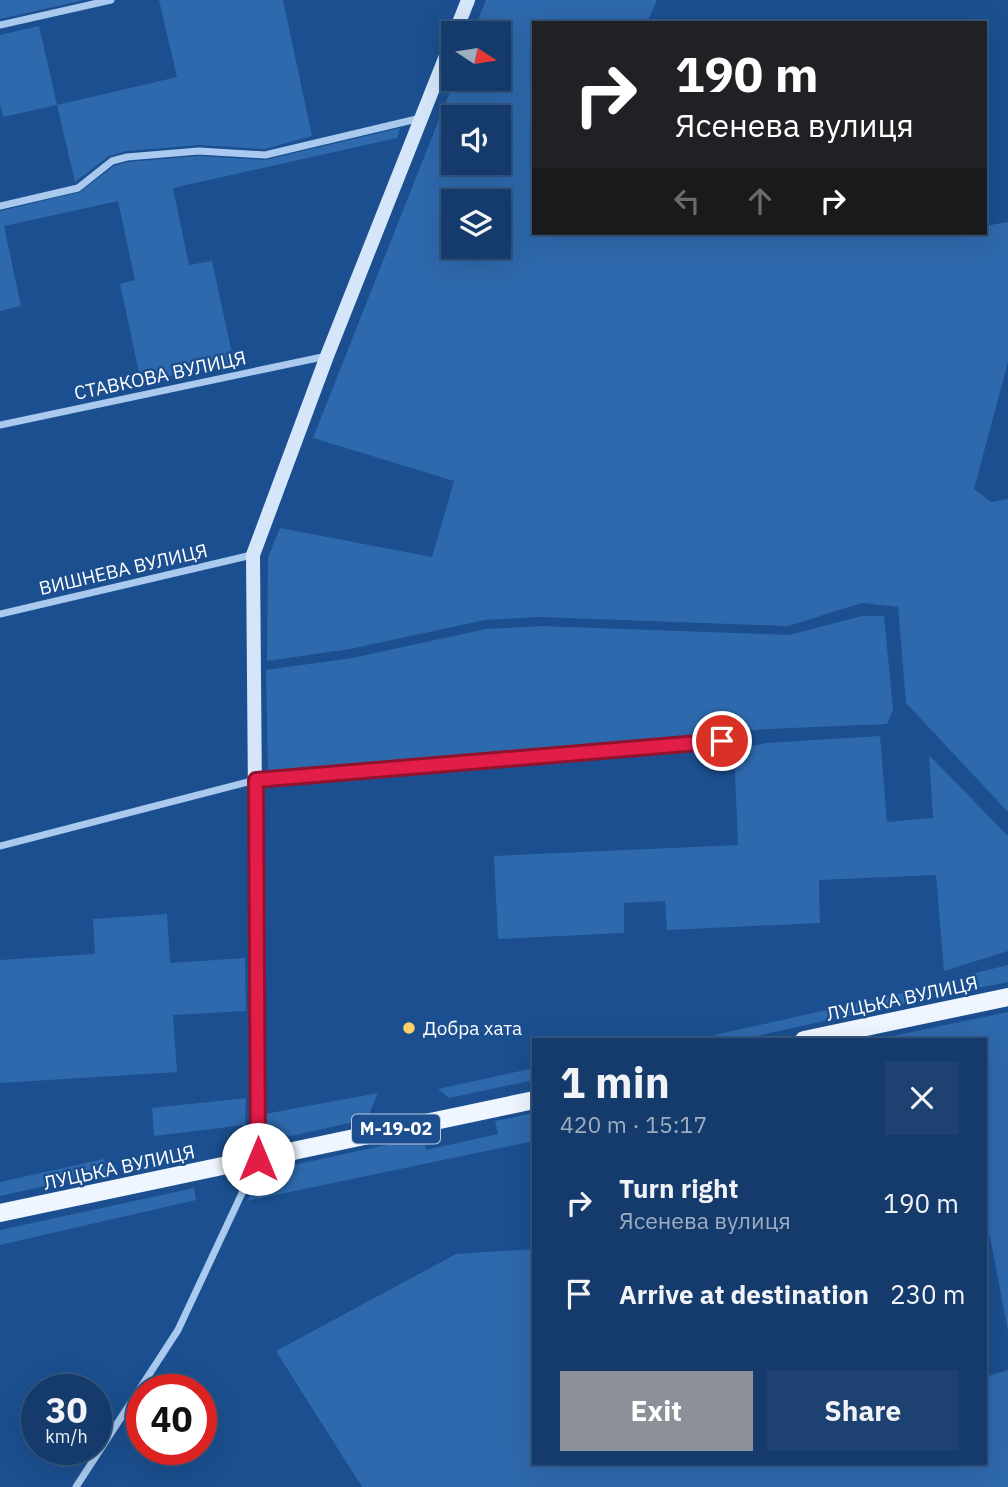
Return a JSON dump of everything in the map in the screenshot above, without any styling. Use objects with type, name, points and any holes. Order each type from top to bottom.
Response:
[{"type":"main road","name":"ЛУЦЬКА ВУЛИЦЯ","points":[[813,1038],[1008,997]]},
{"type":"main road","name":"ЛУЦЬКА ВУЛИЦЯ","points":[[0,1213],[532,1100]]},
{"type":"street","points":[[0,25],[111,0]]},
{"type":"street","points":[[460,21],[468,0]]},
{"type":"street","points":[[76,1487],[178,1330],[258,1159],[253,555],[327,356],[441,68]]},
{"type":"street","points":[[0,206],[78,188],[112,161],[127,157],[199,151],[265,155],[421,118]]},
{"type":"street","name":"СТАВКОВА ВУЛИЦЯ","points":[[0,425],[327,356]]},
{"type":"street","name":"ВИШНЕВА ВУЛИЦЯ","points":[[0,614],[253,555]]},
{"type":"street","points":[[0,846],[256,780],[722,741]]},
{"type":"shaded area","points":[[0,0],[84,0],[0,19]]},
{"type":"shaded area","points":[[159,0],[283,0],[312,136],[264,149],[199,145],[126,151],[109,156],[75,182],[57,105],[177,77]]},
{"type":"shaded area","points":[[486,0],[657,0],[648,21],[532,21],[532,235],[987,235],[987,226],[1008,222],[1008,362],[974,489],[991,502],[1008,499],[1008,812],[906,703],[898,607],[862,603],[788,626],[540,617],[485,620],[350,649],[267,661],[268,557],[280,528],[432,557],[454,481],[313,438],[441,114],[441,175],[511,175],[511,105],[445,105],[450,91],[511,91],[511,21],[478,21]]},
{"type":"shaded area","points":[[39,26],[57,105],[3,117],[0,104],[0,35]]},
{"type":"shaded area","points":[[400,128],[397,138],[173,188],[189,265],[212,261],[234,363],[141,382],[120,284],[135,280],[118,201],[4,226],[21,306],[0,311],[0,211],[80,192],[114,166],[128,162],[199,156],[265,160]]},
{"type":"shaded area","points":[[862,616],[884,616],[893,709],[887,724],[767,729],[268,772],[266,670],[352,658],[486,629],[540,626],[789,635]]},
{"type":"shaded area","points":[[880,736],[887,822],[933,818],[929,755],[1008,836],[1008,951],[944,971],[936,875],[819,880],[820,923],[667,930],[665,901],[624,903],[624,933],[498,939],[494,856],[738,845],[734,749],[766,743]]},
{"type":"shaded area","points":[[167,914],[170,963],[245,958],[246,1011],[173,1015],[177,1072],[0,1083],[0,960],[95,954],[93,919]]},
{"type":"shaded area","points":[[1008,965],[1008,982],[973,989],[971,974]]},
{"type":"shaded area","points":[[931,987],[934,997],[748,1038],[714,1038],[714,1035]]},
{"type":"shaded area","points":[[1008,1012],[1008,1331],[987,1221],[987,1038],[883,1038]]},
{"type":"shaded area","points":[[532,1068],[532,1080],[449,1098],[438,1089]]},
{"type":"shaded area","points":[[378,1093],[367,1119],[278,1139],[267,1126],[265,1114]]},
{"type":"shaded area","points":[[246,1098],[245,1125],[154,1136],[152,1108]]},
{"type":"shaded area","points":[[532,1113],[532,1141],[247,1201],[261,1172],[423,1137],[426,1150],[498,1134],[495,1121]]},
{"type":"shaded area","points":[[104,1159],[107,1172],[0,1196],[0,1182]]},
{"type":"shaded area","points":[[194,1188],[196,1200],[0,1245],[0,1230]]},
{"type":"shaded area","points":[[532,1249],[532,1465],[987,1465],[987,1376],[1008,1370],[1008,1487],[362,1487],[276,1351],[456,1254]]},
{"type":"place","name":"Добра хата","points":[[409,1028]]},
{"type":"route","points":[[258,1159],[256,780],[527,755],[722,741]]}]
